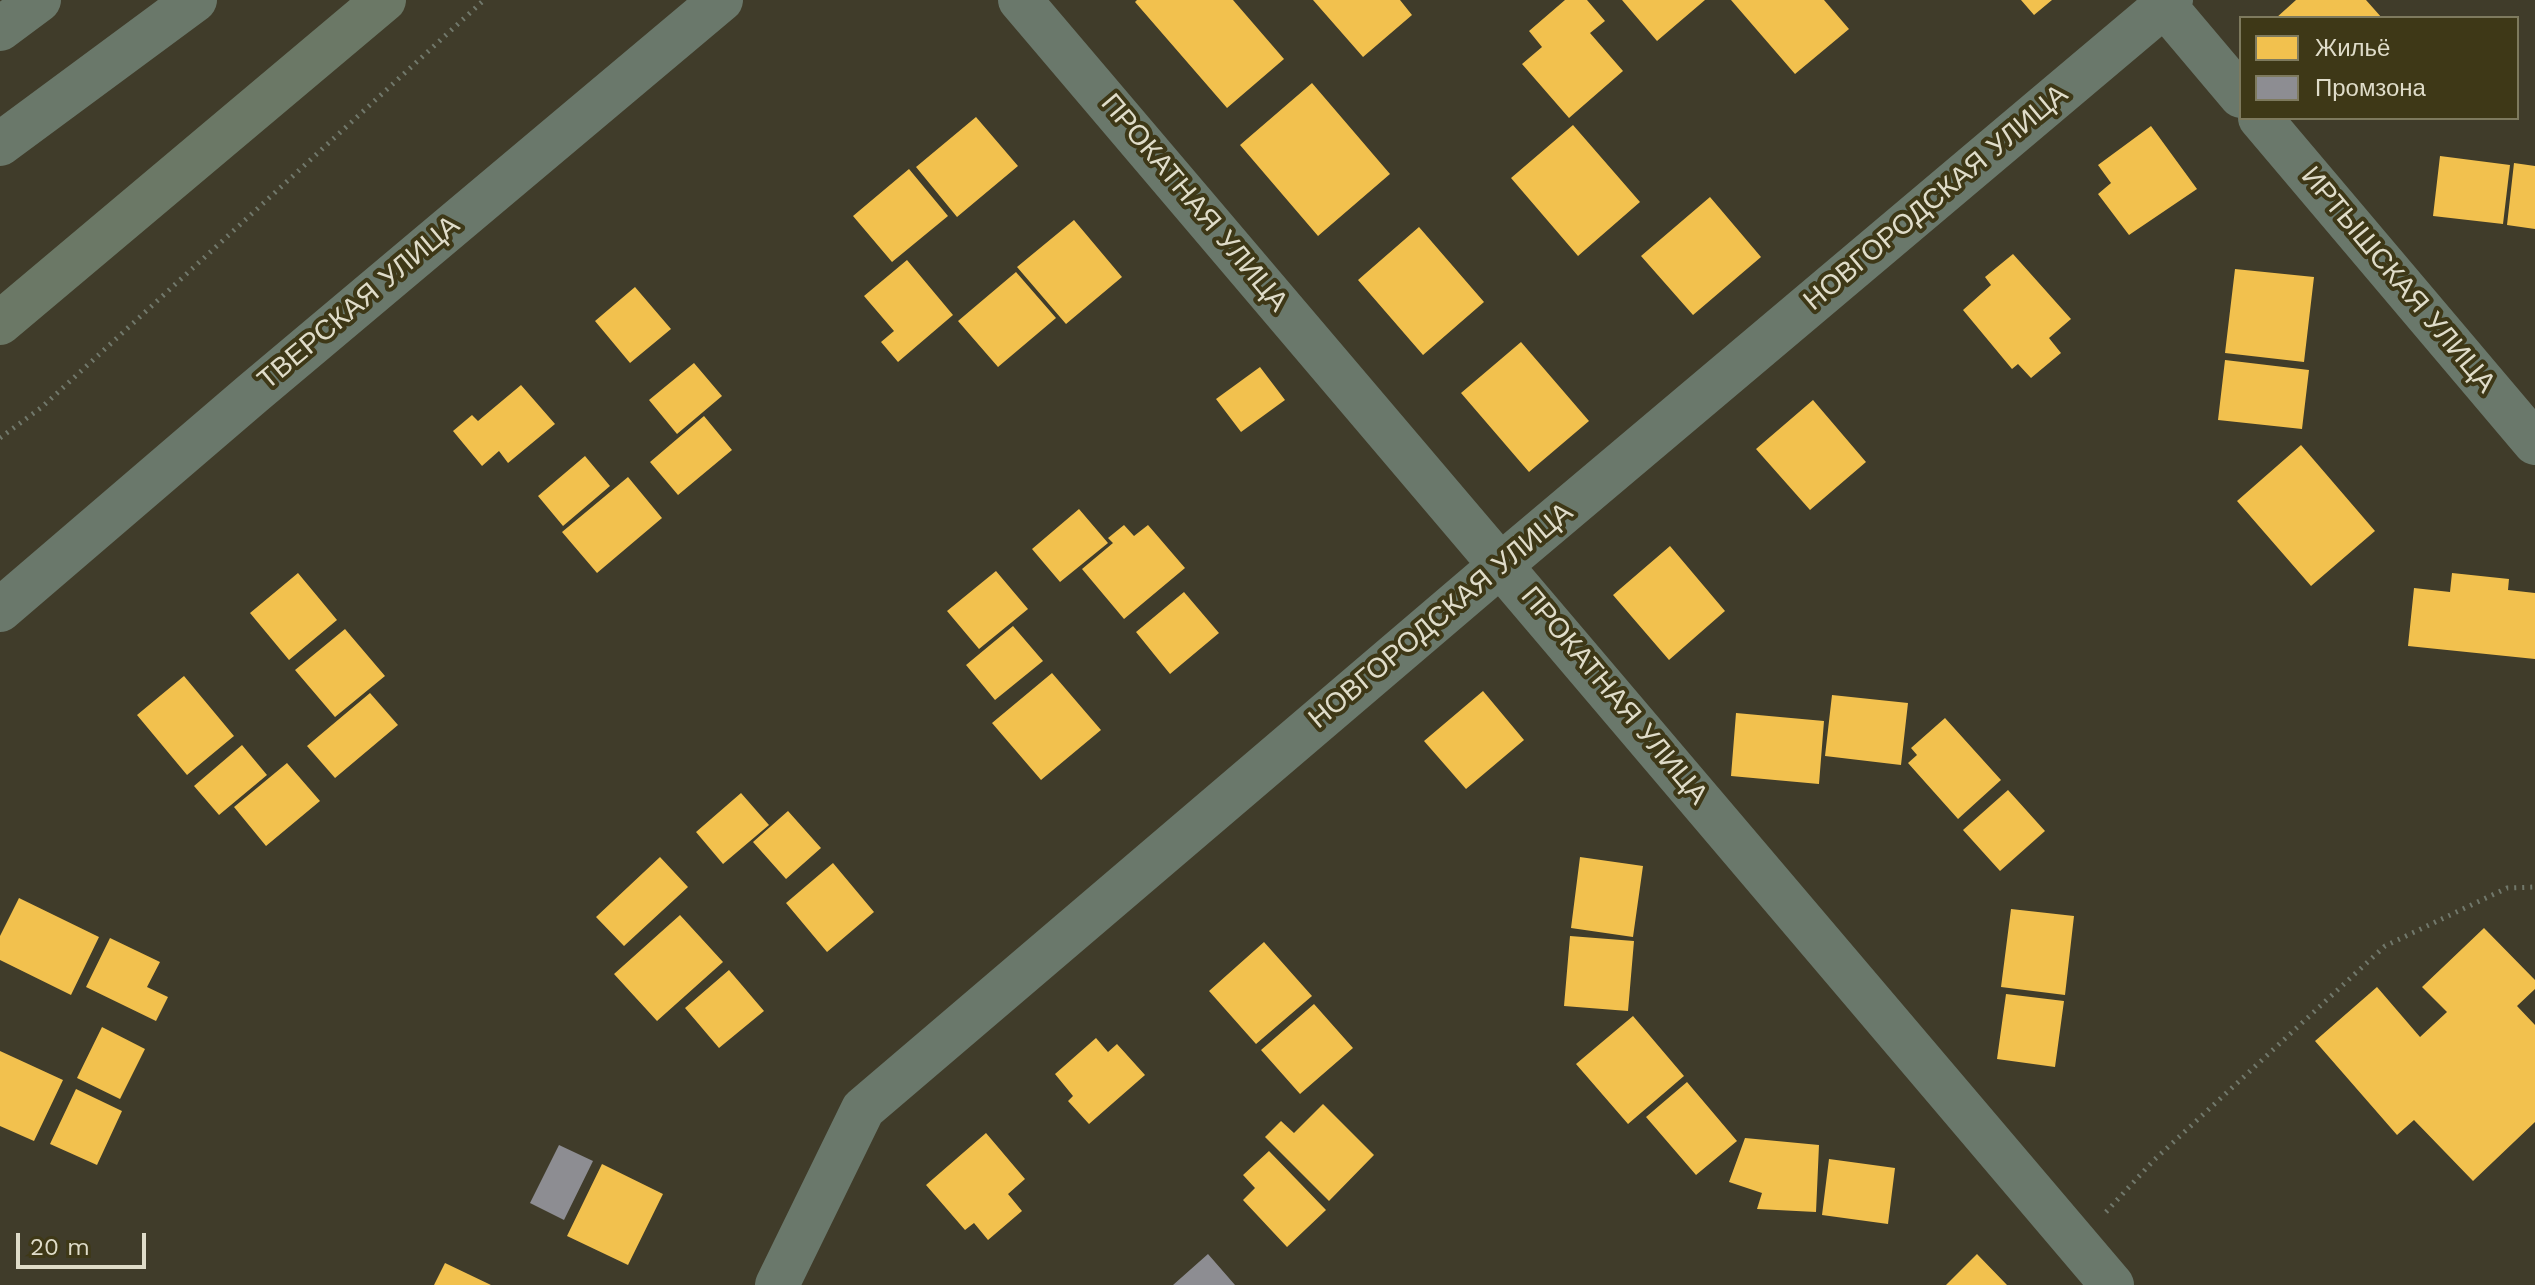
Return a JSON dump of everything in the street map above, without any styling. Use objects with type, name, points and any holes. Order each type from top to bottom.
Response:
[{"type":"main road","points":[[0,29],[39,0]]},
{"type":"main road","points":[[0,144],[195,0]]},
{"type":"main road","points":[[0,323],[384,0]]},
{"type":"street","name":"ТВЕРСКАЯ УЛИЦА","points":[[0,610],[721,0]]},
{"type":"street","name":"ПРОКАТНАЯ УЛИЦА","points":[[1020,0],[2078,1241],[2112,1285]]},
{"type":"street","name":"НОВГОРОДСКАЯ УЛИЦА","points":[[777,1285],[863,1109],[1502,564],[2168,3]]},
{"type":"street","points":[[2168,3],[2239,93]]},
{"type":"street","name":"ИРТЫШСКАЯ УЛИЦА","points":[[2262,120],[2535,443]]},
{"type":"path","points":[[0,438],[42,407],[484,0]]},
{"type":"path","points":[[2078,1241],[2153,1161],[2385,946],[2507,888],[2535,887]]},
{"type":"building: Жильё","points":[[1233,0],[1284,59],[1227,108],[1135,2]]},
{"type":"building: Жильё","points":[[1313,0],[1400,0],[1412,15],[1363,57]]},
{"type":"building: Жильё","points":[[1565,0],[1587,0],[1605,21],[1590,33],[1623,71],[1569,118],[1522,64],[1542,47],[1529,31]]},
{"type":"building: Жильё","points":[[1622,0],[1705,0],[1657,41]]},
{"type":"building: Жильё","points":[[1731,0],[1824,0],[1849,29],[1795,74]]},
{"type":"building: Жильё","points":[[2021,0],[2052,0],[2034,15]]},
{"type":"building: Жильё","points":[[2296,0],[2366,0],[2380,16],[2278,16]]},
{"type":"building: Жильё","points":[[1312,83],[1390,174],[1318,236],[1240,145]]},
{"type":"building: Жильё","points":[[976,117],[1018,166],[957,217],[916,167]]},
{"type":"building: Жильё","points":[[1573,125],[1640,202],[1578,256],[1511,178]]},
{"type":"building: Жильё","points":[[2151,126],[2197,189],[2129,235],[2098,194],[2111,183],[2098,165]]},
{"type":"building: Жильё","points":[[2440,156],[2510,165],[2503,224],[2433,216]]},
{"type":"building: Жильё","points":[[2514,163],[2535,166],[2535,229],[2507,225]]},
{"type":"building: Жильё","points":[[909,169],[948,216],[892,262],[853,216]]},
{"type":"building: Жильё","points":[[1710,197],[1761,257],[1693,315],[1641,256]]},
{"type":"building: Жильё","points":[[1074,220],[1122,277],[1066,324],[1017,267]]},
{"type":"building: Жильё","points":[[1419,227],[1484,302],[1423,355],[1358,280]]},
{"type":"building: Жильё","points":[[2013,254],[2071,319],[2049,338],[2061,353],[2031,378],[2018,364],[2012,369],[1963,310],[1991,285],[1985,277]]},
{"type":"building: Жильё","points":[[907,260],[953,315],[898,362],[881,342],[894,331],[864,296]]},
{"type":"building: Жильё","points":[[2235,269],[2314,277],[2304,362],[2225,353]]},
{"type":"building: Жильё","points":[[1016,272],[1056,318],[998,367],[958,321]]},
{"type":"building: Жильё","points":[[635,287],[671,329],[630,363],[595,321]]},
{"type":"building: Жильё","points":[[1521,342],[1589,421],[1529,472],[1461,393]]},
{"type":"building: Жильё","points":[[2225,360],[2309,370],[2302,429],[2218,420]]},
{"type":"building: Жильё","points":[[694,363],[722,396],[677,434],[649,400]]},
{"type":"building: Жильё","points":[[1260,367],[1285,400],[1241,432],[1216,399]]},
{"type":"building: Жильё","points":[[521,385],[555,424],[508,463],[499,451],[482,466],[453,431],[472,415],[478,421]]},
{"type":"building: Жильё","points":[[1813,400],[1866,462],[1810,510],[1756,449]]},
{"type":"building: Жильё","points":[[704,416],[732,450],[678,495],[650,462]]},
{"type":"building: Жильё","points":[[2301,445],[2375,531],[2311,586],[2237,501]]},
{"type":"building: Жильё","points":[[585,456],[610,486],[563,526],[538,496]]},
{"type":"building: Жильё","points":[[628,477],[662,518],[597,573],[562,532]]},
{"type":"building: Жильё","points":[[1079,509],[1108,543],[1060,582],[1032,549]]},
{"type":"building: Жильё","points":[[1124,525],[1134,536],[1148,525],[1185,568],[1124,619],[1082,569],[1113,543],[1108,538]]},
{"type":"building: Жильё","points":[[1670,546],[1725,611],[1669,660],[1613,595]]},
{"type":"building: Жильё","points":[[996,571],[1028,609],[979,649],[947,611]]},
{"type":"building: Жильё","points":[[298,573],[337,620],[289,660],[250,613]]},
{"type":"building: Жильё","points":[[2452,573],[2509,579],[2508,590],[2535,593],[2535,659],[2408,646],[2414,588],[2450,592]]},
{"type":"building: Жильё","points":[[1184,592],[1219,633],[1170,674],[1136,632]]},
{"type":"building: Жильё","points":[[1013,626],[1043,661],[995,700],[966,665]]},
{"type":"building: Жильё","points":[[345,629],[385,676],[335,717],[295,670]]},
{"type":"building: Жильё","points":[[1052,673],[1101,730],[1041,780],[992,723]]},
{"type":"building: Жильё","points":[[184,676],[234,736],[187,775],[137,715]]},
{"type":"building: Жильё","points":[[1483,691],[1524,740],[1466,789],[1424,741]]},
{"type":"building: Жильё","points":[[370,693],[398,725],[335,778],[307,746]]},
{"type":"building: Жильё","points":[[1832,695],[1908,703],[1901,765],[1825,756]]},
{"type":"building: Жильё","points":[[1736,713],[1824,721],[1819,784],[1731,776]]},
{"type":"building: Жильё","points":[[1945,718],[2001,780],[1958,819],[1908,763],[1917,755],[1911,748]]},
{"type":"building: Жильё","points":[[242,745],[267,775],[219,815],[194,786]]},
{"type":"building: Жильё","points":[[287,763],[320,801],[266,846],[234,807]]},
{"type":"building: Жильё","points":[[2008,790],[2045,831],[2000,871],[1963,830]]},
{"type":"building: Жильё","points":[[741,793],[769,825],[723,864],[696,832]]},
{"type":"building: Жильё","points":[[788,811],[821,848],[786,879],[753,842]]},
{"type":"building: Жильё","points":[[660,857],[688,887],[624,946],[596,917]]},
{"type":"building: Жильё","points":[[1580,857],[1643,866],[1633,937],[1571,928]]},
{"type":"building: Жильё","points":[[833,863],[874,912],[827,952],[786,903]]},
{"type":"building: Жильё","points":[[19,898],[99,937],[71,995],[0,960],[0,936]]},
{"type":"building: Жильё","points":[[2011,909],[2074,916],[2065,995],[2001,987]]},
{"type":"building: Жильё","points":[[680,915],[723,962],[657,1021],[614,974]]},
{"type":"building: Жильё","points":[[2484,928],[2535,980],[2535,989],[2517,1006],[2535,1025],[2535,1122],[2473,1181],[2414,1120],[2397,1135],[2315,1041],[2377,987],[2420,1037],[2447,1012],[2422,987]]},
{"type":"building: Жильё","points":[[1570,936],[1634,941],[1628,1011],[1564,1006]]},
{"type":"building: Жильё","points":[[110,938],[160,962],[147,987],[168,997],[156,1021],[86,987]]},
{"type":"building: Жильё","points":[[1264,942],[1312,996],[1256,1044],[1209,991]]},
{"type":"building: Жильё","points":[[729,970],[764,1011],[719,1048],[685,1008]]},
{"type":"building: Жильё","points":[[2006,994],[2064,1001],[2055,1067],[1997,1059]]},
{"type":"building: Жильё","points":[[1314,1004],[1353,1048],[1300,1094],[1261,1050]]},
{"type":"building: Жильё","points":[[1633,1016],[1684,1076],[1628,1124],[1576,1064]]},
{"type":"building: Жильё","points":[[102,1027],[145,1049],[120,1099],[77,1078]]},
{"type":"building: Жильё","points":[[1096,1038],[1108,1052],[1117,1044],[1145,1075],[1089,1124],[1068,1101],[1073,1096],[1055,1074]]},
{"type":"building: Жильё","points":[[0,1051],[63,1080],[34,1141],[0,1126]]},
{"type":"building: Жильё","points":[[1687,1082],[1737,1141],[1696,1175],[1646,1117]]},
{"type":"building: Жильё","points":[[76,1089],[122,1111],[97,1165],[50,1144]]},
{"type":"building: Жильё","points":[[1323,1104],[1374,1155],[1329,1201],[1265,1137],[1281,1121],[1294,1133]]},
{"type":"building: Жильё","points":[[986,1133],[1025,1179],[1008,1194],[1022,1211],[988,1240],[974,1223],[965,1230],[926,1185]]},
{"type":"building: Жильё","points":[[1745,1138],[1819,1145],[1816,1212],[1757,1209],[1762,1193],[1729,1182]]},
{"type":"building: Жильё","points":[[1269,1151],[1326,1210],[1287,1247],[1243,1200],[1255,1188],[1243,1175]]},
{"type":"building: Жильё","points":[[1829,1159],[1895,1168],[1888,1224],[1822,1215]]},
{"type":"building: Жильё","points":[[602,1164],[663,1194],[628,1265],[567,1236]]},
{"type":"building: Жильё","points":[[1977,1254],[2007,1285],[1946,1285]]},
{"type":"building: Жильё","points":[[445,1263],[491,1285],[434,1285]]},
{"type":"building: Промзона","points":[[559,1145],[593,1161],[564,1220],[530,1203]]},
{"type":"building: Промзона","points":[[1208,1254],[1235,1285],[1173,1285]]}]
